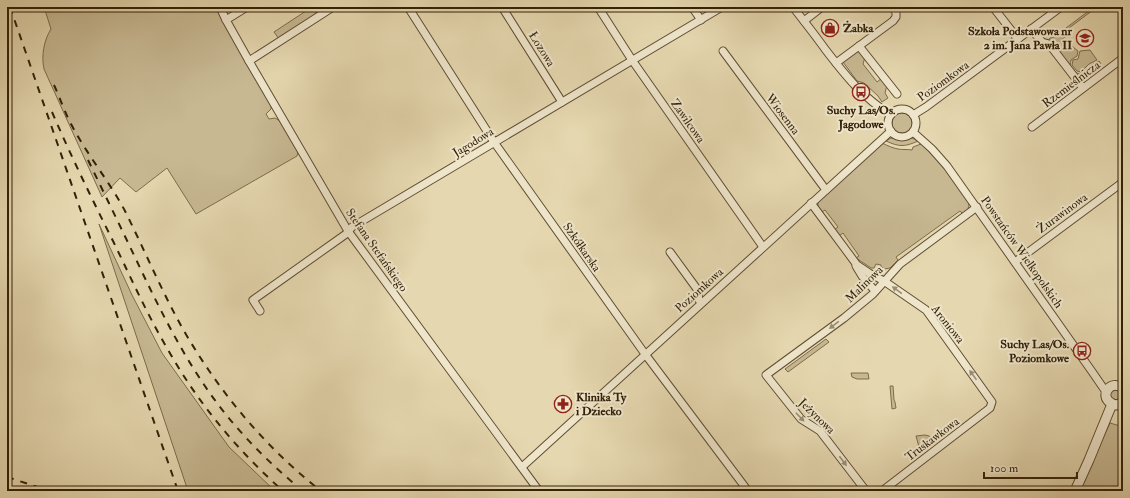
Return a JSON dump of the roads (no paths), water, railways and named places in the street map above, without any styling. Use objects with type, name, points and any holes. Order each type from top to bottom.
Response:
[{"type":"street","name":"Stefana Stefańskiego","points":[[220,7],[249,61],[348,231],[539,491]]},
{"type":"street","points":[[226,20],[247,7]]},
{"type":"street","name":"Szkółkarska","points":[[408,7],[494,142],[645,354],[748,491]]},
{"type":"street","name":"Łozowa","points":[[502,7],[562,102]]},
{"type":"street","name":"Zawilcowa","points":[[598,7],[632,60],[762,247]]},
{"type":"street","points":[[692,7],[700,20]]},
{"type":"street","name":"Jagodowa","points":[[260,311],[253,300],[346,234],[354,226],[722,7]]},
{"type":"street","points":[[793,7],[836,63],[861,92],[891,115]]},
{"type":"street","points":[[804,21],[822,7]]},
{"type":"street","points":[[836,63],[896,17],[896,12],[892,7]]},
{"type":"street","points":[[993,7],[1018,39]]},
{"type":"street","name":"Poziomkowa","points":[[913,115],[926,107],[1061,7]]},
{"type":"street","points":[[249,61],[330,9]]},
{"type":"street","points":[[1032,29],[1042,42],[1049,44],[1083,88]]},
{"type":"street","points":[[859,46],[897,94]]},
{"type":"street","name":"Wiosenna","points":[[723,51],[826,190]]},
{"type":"street","name":"Rzemieślnicza","points":[[1032,127],[1123,58]]},
{"type":"street","points":[[898,109],[910,112],[913,115],[916,125],[913,132],[898,136],[891,131],[888,121],[891,115],[898,109]]},
{"type":"street","name":"Poziomkowa","points":[[522,466],[891,131]]},
{"type":"street","name":"Powstańców Wielkopolskich","points":[[913,132],[928,144],[940,157],[1104,389],[1107,390]]},
{"type":"street","name":"Żurawinowa","points":[[1015,262],[1123,182]]},
{"type":"street","name":"Aroniowa","points":[[811,203],[857,265],[884,280],[926,310],[992,402]]},
{"type":"street","name":"Malinowa","points":[[766,375],[844,318],[875,291],[900,264],[977,208]]},
{"type":"street","points":[[670,252],[697,289],[701,303]]},
{"type":"street","name":"Aroniowa","points":[[853,260],[862,276],[875,291]]},
{"type":"street","points":[[697,289],[707,293],[709,296]]},
{"type":"street","name":"Jeżynowa","points":[[766,375],[800,419],[820,431],[866,491]]},
{"type":"street","points":[[1122,385],[1113,386],[1107,390],[1106,399],[1112,404],[1117,405],[1123,403]]},
{"type":"street","name":"Truskawkowa","points":[[882,491],[990,408],[992,402]]},
{"type":"street","points":[[1075,491],[1112,404]]},
{"type":"waterway","points":[[1119,491],[1123,472]]},
{"type":"railway","points":[[10,7],[178,491]]},
{"type":"railway","points":[[54,85],[74,130],[125,211],[168,301],[198,354],[228,397],[245,418],[281,456],[321,491]]},
{"type":"railway","points":[[52,112],[139,296],[179,368],[205,406],[234,442],[283,491]]},
{"type":"railway","points":[[88,160],[160,310],[191,365],[215,400],[245,437],[273,465],[303,491]]},
{"type":"railway","points":[[7,477],[50,491]]},
{"type":"place","name":"Żabka","points":[[830,28]]},
{"type":"place","name":"Szkoła Podstawowa nr 2 im. Jana Pawła II","points":[[1085,38]]},
{"type":"place","name":"Suchy Las/Os. Jagodowe","points":[[861,92]]},
{"type":"place","name":"Suchy Las/Os. Poziomkowe","points":[[1082,351]]},
{"type":"place","name":"Klinika Ty i Dziecko","points":[[563,404]]}]
